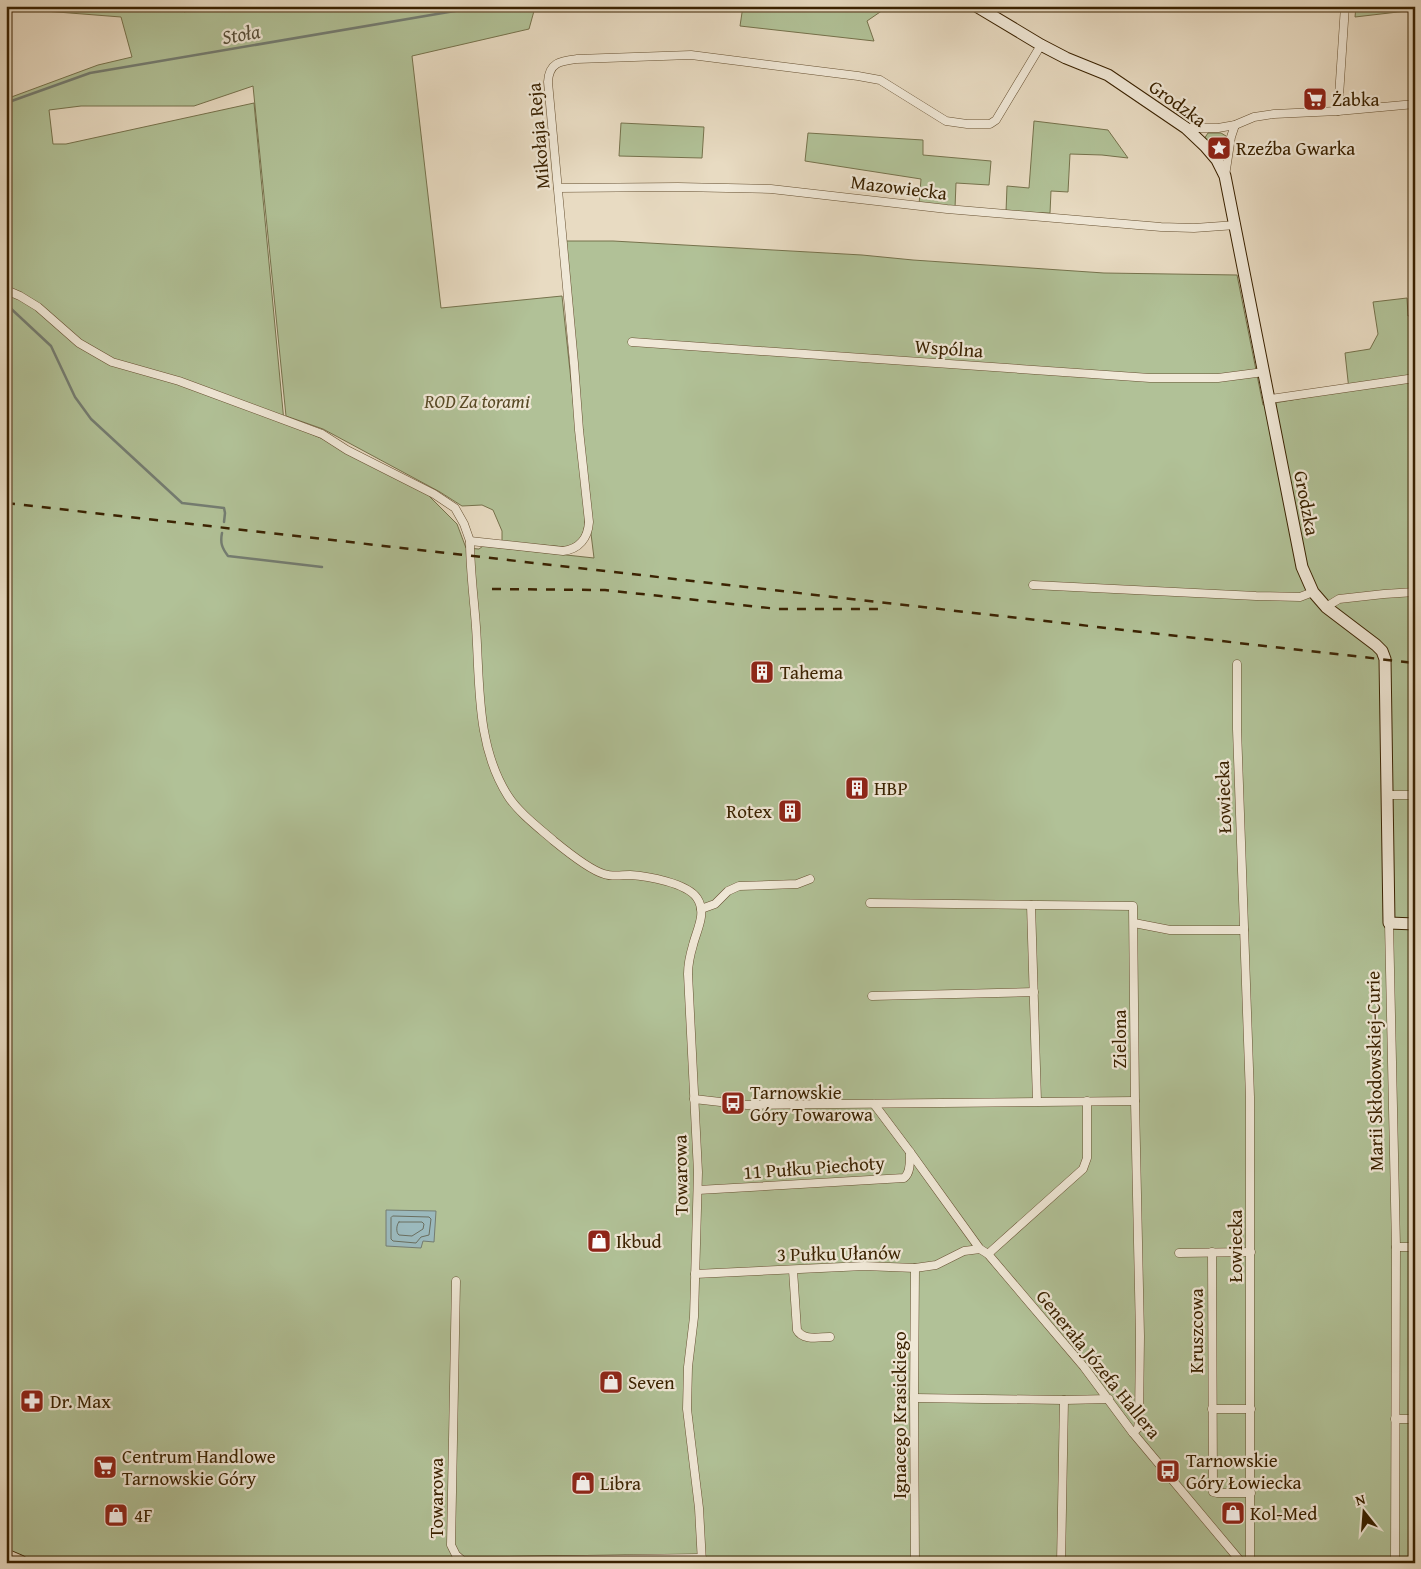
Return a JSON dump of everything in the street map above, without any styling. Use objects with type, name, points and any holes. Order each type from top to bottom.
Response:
[{"type":"highway","points":[[6,1557],[20,1563]]},
{"type":"street","name":"Grodzka","points":[[976,6],[1041,45],[1066,58],[1108,75],[1186,128],[1217,160],[1225,176],[1236,225],[1302,567],[1313,592],[1326,607]]},
{"type":"street","points":[[1338,111],[1345,6]]},
{"type":"street","name":"Mikołaja Reja","points":[[470,541],[563,551],[577,547],[586,537],[588,530],[589,522],[548,82],[549,71],[552,67],[564,61],[597,57],[691,55],[858,76],[880,80],[946,121],[967,124],[990,124],[996,120],[1041,45]]},
{"type":"street","points":[[1186,128],[1218,128],[1234,125],[1254,117],[1274,114],[1338,111],[1415,104]]},
{"type":"street","points":[[1225,176],[1234,125]]},
{"type":"street","name":"Mazowiecka","points":[[558,188],[678,187],[772,189],[947,209],[1161,227],[1194,228],[1236,225]]},
{"type":"street","points":[[6,290],[38,307],[79,343],[112,362],[179,381],[322,434],[347,450],[434,494],[455,508],[464,524],[470,541],[484,732],[489,756],[508,796],[541,830],[559,845],[606,875],[631,875],[652,878],[686,889],[696,897],[701,909],[715,904],[728,891],[739,886],[797,884],[810,879]]},
{"type":"street","name":"Wspólna","points":[[632,342],[1142,378],[1210,378],[1264,372]]},
{"type":"street","points":[[1270,399],[1415,378]]},
{"type":"street","points":[[1033,585],[1256,596],[1300,597],[1313,592]]},
{"type":"street","points":[[1326,607],[1339,599],[1415,592]]},
{"type":"street","name":"Marii Skłodowskiej-Curie","points":[[1326,607],[1376,645],[1382,651],[1385,659],[1396,1247],[1395,1563]]},
{"type":"street","name":"Łowiecka","points":[[1237,664],[1237,729],[1250,1097],[1250,1563]]},
{"type":"street","points":[[1388,795],[1415,795]]},
{"type":"street","name":"Zielona","points":[[870,903],[1133,906],[1140,1336],[1140,1420],[1138,1428],[1133,1433]]},
{"type":"street","points":[[1031,905],[1037,1100]]},
{"type":"street","name":"Towarowa","points":[[456,1281],[451,1545],[456,1555],[463,1561],[475,1562],[702,1560],[699,1510],[687,1409],[688,1367],[694,1317],[698,1190],[698,1153],[688,974],[689,959],[702,917],[701,909]]},
{"type":"street","points":[[1134,923],[1170,930],[1244,930]]},
{"type":"street","points":[[1389,923],[1415,924]]},
{"type":"street","points":[[872,996],[1034,992]]},
{"type":"street","points":[[694,1099],[747,1105],[876,1107],[1037,1100],[1135,1100]]},
{"type":"street","points":[[988,1254],[1083,1169],[1087,1158],[1087,1100]]},
{"type":"street","name":"Generała Józefa Hallera","points":[[876,1107],[980,1249],[988,1254],[1084,1367],[1133,1433],[1242,1563]]},
{"type":"street","name":"11 Pułku Piechoty","points":[[698,1190],[904,1178],[908,1172],[910,1152]]},
{"type":"street","points":[[1396,1247],[1415,1247]]},
{"type":"street","name":"3 Pułku Ułanów","points":[[696,1274],[864,1266],[915,1268],[936,1266],[964,1251],[980,1249]]},
{"type":"street","name":"Kruszcowa","points":[[1212,1252],[1213,1492],[1251,1492]]},
{"type":"street","points":[[1179,1253],[1251,1252]]},
{"type":"street","name":"Ignacego Krasickiego","points":[[915,1268],[916,1563]]},
{"type":"street","points":[[793,1270],[797,1330],[799,1334],[804,1337],[830,1337]]},
{"type":"street","points":[[914,1398],[1108,1399]]},
{"type":"street","points":[[1061,1563],[1064,1400]]},
{"type":"street","points":[[1212,1409],[1251,1409]]},
{"type":"street","points":[[1395,1419],[1415,1419]]},
{"type":"green space","name":"ROD Za torami","points":[[6,6],[182,6],[184,12],[206,6],[576,6],[534,11],[529,29],[412,56],[441,308],[562,296],[585,512],[585,524],[581,537],[567,547],[502,542],[502,531],[493,510],[482,505],[462,506],[440,492],[323,429],[286,416],[253,86],[194,106],[81,106],[49,110],[53,144],[66,144],[254,103],[284,422],[339,446],[422,489],[457,524],[466,548],[479,549],[483,546],[594,558],[582,461],[563,241],[613,241],[862,255],[1104,273],[1237,275],[1263,405],[1349,390],[1345,353],[1370,349],[1378,334],[1373,302],[1407,298],[1408,316],[1415,314],[1415,1563],[6,1563],[6,99],[98,65],[132,57],[121,17],[6,8]]},
{"type":"green space","points":[[743,6],[898,6],[883,10],[867,21],[874,41],[740,26]]},
{"type":"green space","points":[[1356,6],[1415,6],[1415,10],[1355,17]]},
{"type":"green space","points":[[1034,121],[1108,130],[1128,158],[1070,154],[1068,192],[1051,191],[1050,213],[1006,212],[1007,186],[1029,188]]},
{"type":"green space","points":[[621,123],[704,127],[702,158],[619,156]]},
{"type":"green space","points":[[808,133],[923,140],[923,155],[991,161],[989,185],[956,183],[955,208],[919,205],[921,179],[805,161]]},
{"type":"green space","points":[[1208,133],[1221,133],[1226,136],[1222,153],[1220,145],[1216,146],[1217,154],[1204,139]]},
{"type":"water","points":[[386,1210],[436,1211],[434,1242],[423,1241],[421,1248],[386,1246]]},
{"type":"waterway","name":"Stoła","points":[[6,103],[90,73],[484,6]]},
{"type":"waterway","points":[[6,304],[51,346],[75,397],[91,419],[182,503],[224,508],[224,522]]},
{"type":"waterway","points":[[222,533],[222,545],[228,556],[322,567]]},
{"type":"railway","points":[[6,503],[1415,663]]},
{"type":"railway","points":[[492,589],[605,590],[778,609],[887,609]]},
{"type":"place","name":"Żabka","points":[[1315,99]]},
{"type":"place","name":"Rzeźba Gwarka","points":[[1219,148]]},
{"type":"place","name":"Tahema","points":[[762,672]]},
{"type":"place","name":"HBP","points":[[857,788]]},
{"type":"place","name":"Rotex","points":[[790,811]]},
{"type":"place","name":"Tarnowskie Góry Towarowa","points":[[733,1103]]},
{"type":"place","name":"Ikbud","points":[[599,1241]]},
{"type":"place","name":"Seven","points":[[611,1382]]},
{"type":"place","name":"Dr. Max","points":[[32,1401]]},
{"type":"place","name":"Centrum Handlowe Tarnowskie Góry","points":[[105,1467]]},
{"type":"place","name":"Tarnowskie Góry Łowiecka","points":[[1168,1471]]},
{"type":"place","name":"Libra","points":[[583,1483]]},
{"type":"place","name":"Kol-Med","points":[[1233,1513]]},
{"type":"place","name":"4F","points":[[116,1515]]}]
